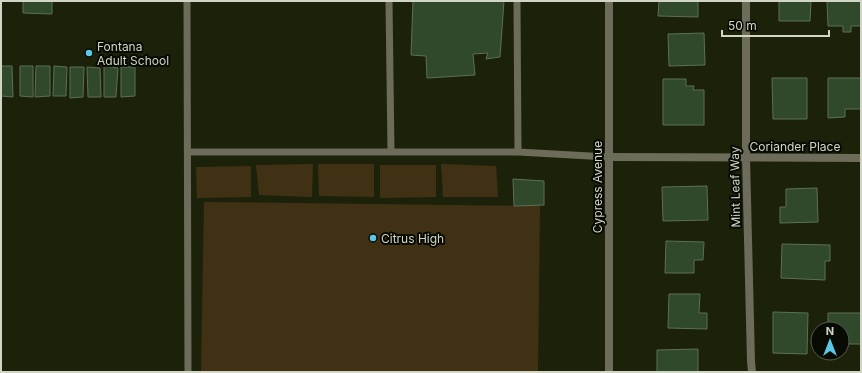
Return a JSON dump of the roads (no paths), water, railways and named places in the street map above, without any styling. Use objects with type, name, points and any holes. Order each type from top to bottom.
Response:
[{"type":"street","name":"Cypress Avenue","points":[[609,1],[608,157],[610,372]]},
{"type":"street","name":"Mint Leaf Way","points":[[746,1],[746,158],[750,361],[752,372]]},
{"type":"street","name":"Coriander Place","points":[[608,157],[861,158]]},
{"type":"lane","points":[[187,1],[188,372]]},
{"type":"lane","points":[[389,1],[391,152]]},
{"type":"lane","points":[[518,1],[518,152]]},
{"type":"lane","points":[[188,152],[518,152],[608,157]]},
{"type":"place","name":"Fontana Adult School","points":[[89,53]]},
{"type":"place","name":"Citrus High","points":[[373,238]]}]
